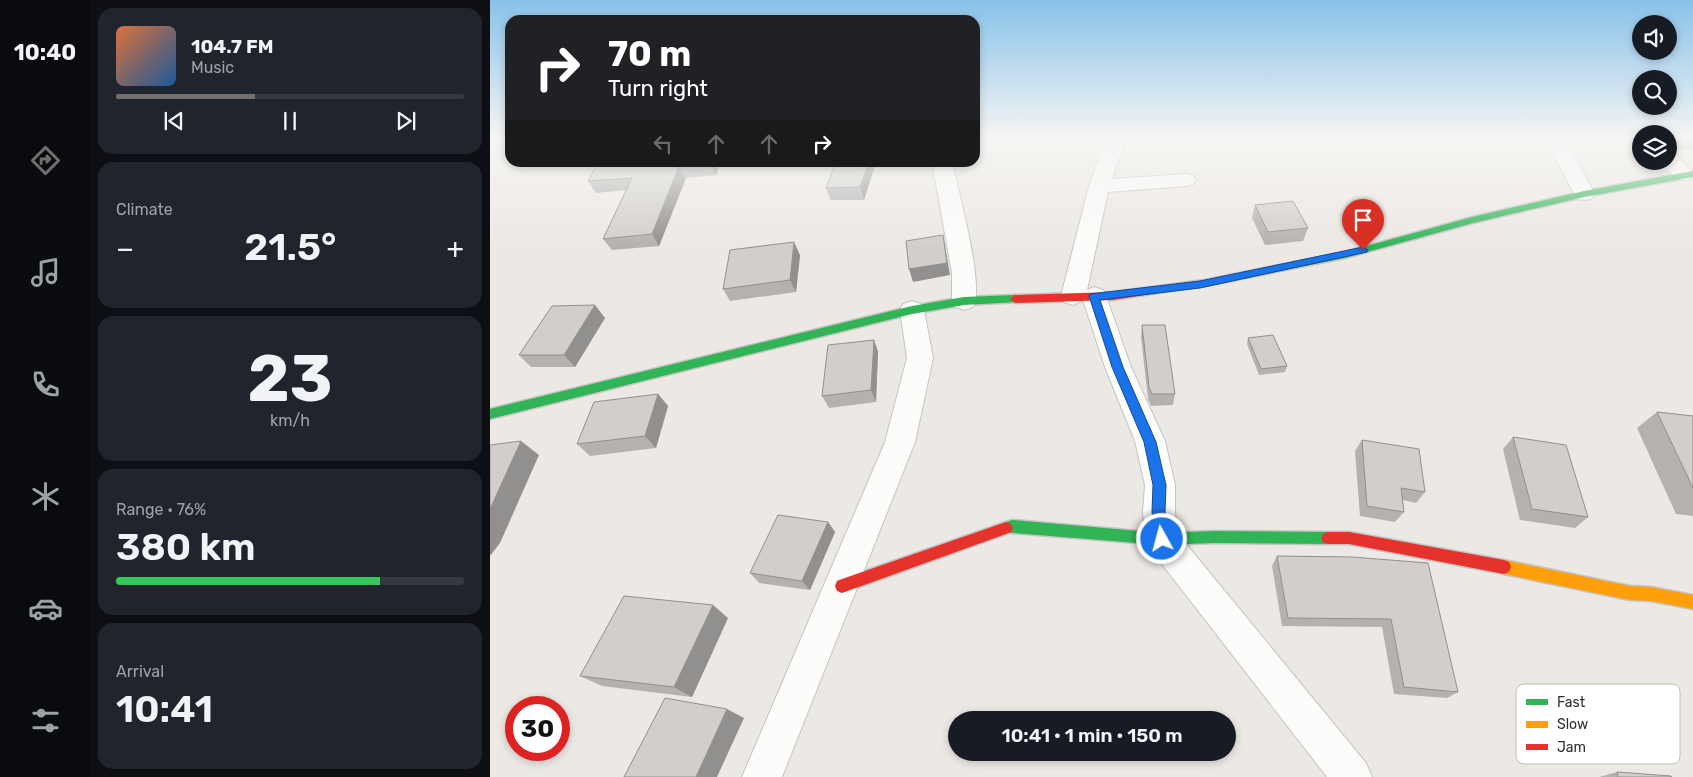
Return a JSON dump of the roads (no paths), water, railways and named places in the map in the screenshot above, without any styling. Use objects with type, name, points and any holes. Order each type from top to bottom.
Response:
[{"type":"street","points":[[944,174],[964,273],[964,301]]},
{"type":"street","points":[[1103,174],[1099,186],[1083,296],[1118,367],[1150,442],[1160,485],[1159,512],[1162,539],[1352,777]]},
{"type":"street","points":[[1573,174],[1584,194]]},
{"type":"street","points":[[490,414],[912,310],[964,301],[1113,296],[1200,284],[1345,255],[1472,220],[1584,194],[1687,174]]},
{"type":"street","points":[[1099,186],[1186,180]]},
{"type":"street","points":[[762,777],[900,442],[920,358],[912,310]]},
{"type":"street","points":[[842,586],[1012,526],[1162,539],[1214,536],[1349,538],[1522,570],[1630,593],[1651,594],[1693,602]]}]
